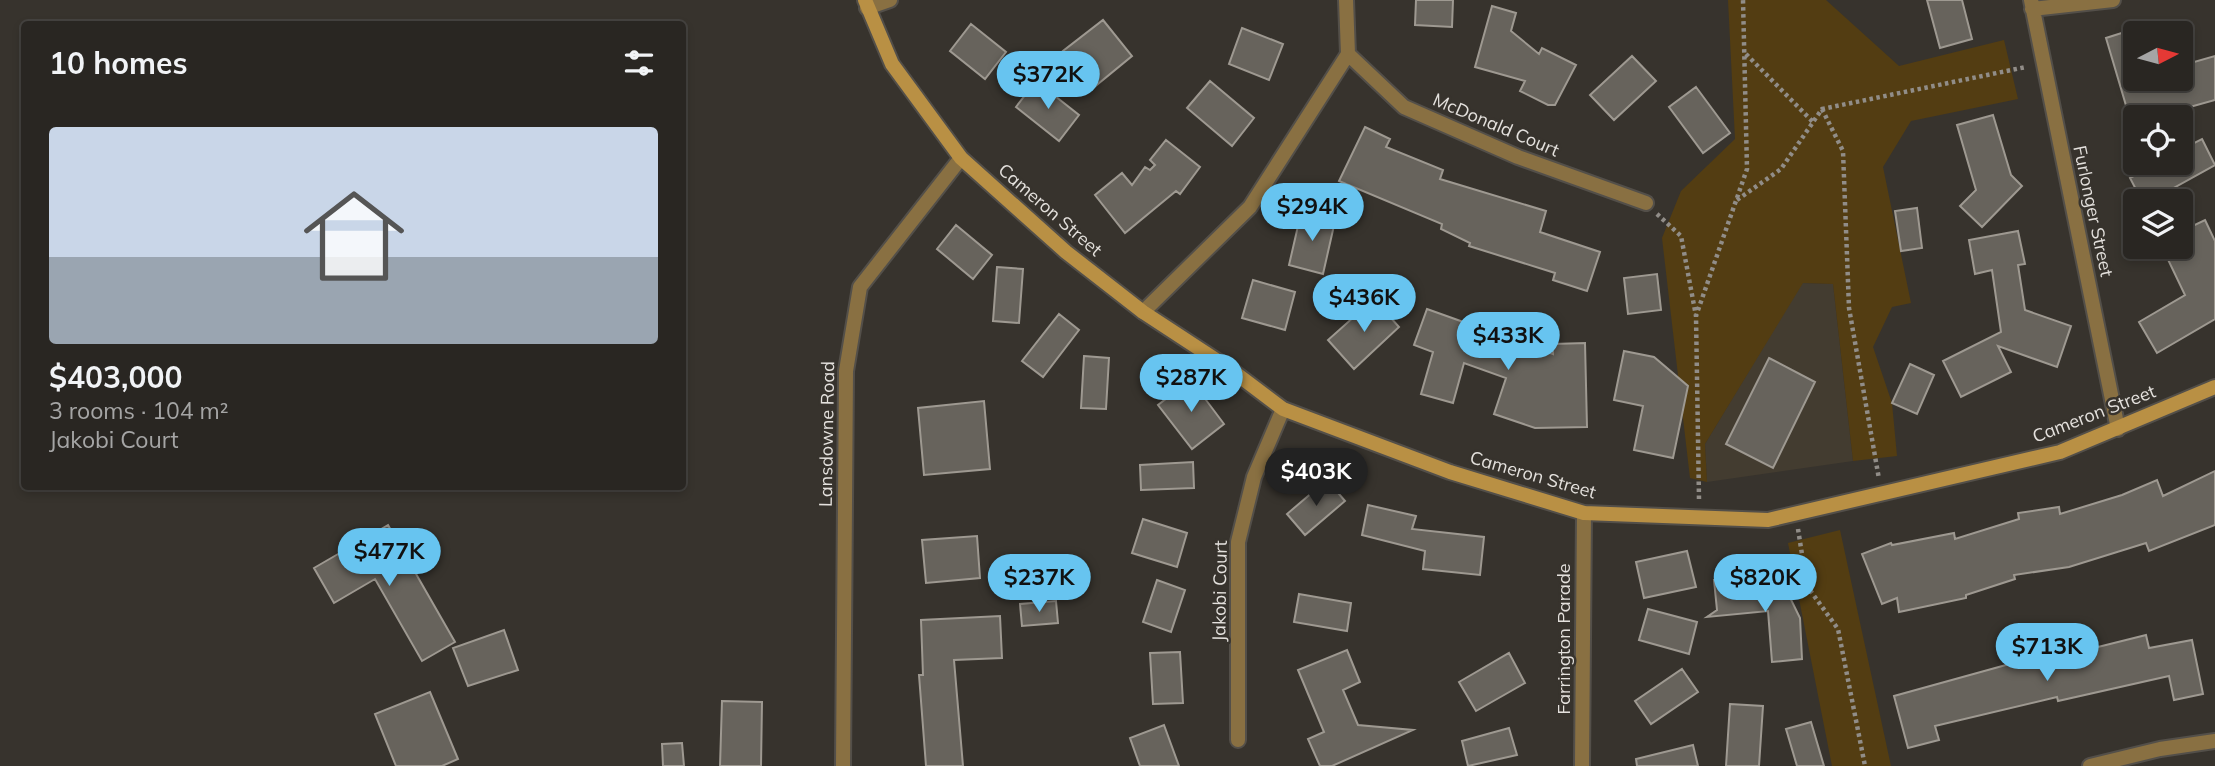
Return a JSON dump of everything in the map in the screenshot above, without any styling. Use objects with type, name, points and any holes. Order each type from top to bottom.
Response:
[{"type":"street","points":[[890,0],[866,4],[892,64],[961,158]]},
{"type":"street","points":[[1143,312],[1250,207],[1348,54],[1346,0]]},
{"type":"street","points":[[2032,4],[2113,0]]},
{"type":"street","name":"Furlonger Street","points":[[2032,4],[2118,429]]},
{"type":"street","name":"McDonald Court","points":[[1348,54],[1404,107],[1518,157],[1646,203]]},
{"type":"street","name":"Cameron Street","points":[[961,158],[1066,252],[1143,312],[1230,369],[1283,409],[1450,472],[1584,513],[1768,520],[2060,452],[2215,387]]},
{"type":"street","name":"Lansdowne Road","points":[[843,766],[846,371],[860,287],[961,158]]},
{"type":"street","name":"Jakobi Court","points":[[1238,740],[1238,542],[1254,477],[1283,409]]},
{"type":"street","name":"Farrington Parade","points":[[1582,766],[1584,513]]},
{"type":"street","points":[[2090,766],[2160,749],[2215,741]]},
{"type":"path","points":[[1696,316],[1747,169],[1742,0]]},
{"type":"path","points":[[1745,53],[1813,122]]},
{"type":"path","points":[[1736,200],[1781,169],[1822,109],[2043,63]]},
{"type":"path","points":[[1822,109],[1843,151],[1849,308],[1881,495]]},
{"type":"path","points":[[1646,203],[1681,236],[1696,316],[1699,518]]},
{"type":"path","points":[[1795,514],[1807,586],[1838,629],[1865,766]]},
{"type":"shaded area","points":[[1728,0],[1826,0],[1899,66],[2004,40],[2018,99],[1911,121],[1883,167],[1911,303],[1892,307],[1873,347],[1892,403],[1897,456],[1853,461],[1833,284],[1803,283],[1705,444],[1707,482],[1690,478],[1662,238],[1681,191],[1735,139]]},
{"type":"shaded area","points":[[1802,283],[1833,284],[1853,461],[1707,482],[1705,444]]},
{"type":"shaded area","points":[[1840,530],[1891,766],[1832,766],[1788,543]]},
{"type":"building","points":[[1416,0],[1453,0],[1452,27],[1415,25]]},
{"type":"building","points":[[1927,0],[1962,0],[1972,39],[1940,48]]},
{"type":"building","points":[[1492,6],[1516,13],[1511,31],[1539,54],[1542,48],[1576,65],[1555,105],[1548,105],[1520,91],[1525,81],[1475,67]]},
{"type":"building","points":[[1103,20],[1132,56],[1093,88],[1063,51]]},
{"type":"building","points":[[971,24],[1006,52],[985,79],[950,51]]},
{"type":"building","points":[[1242,28],[1283,44],[1269,80],[1229,64]]},
{"type":"building","points":[[2123,33],[2123,91],[2193,91],[2193,62],[2215,56],[2215,100],[2193,106],[2126,105],[2106,38]]},
{"type":"building","points":[[1632,56],[1656,81],[1614,120],[1590,95]]},
{"type":"building","points":[[1036,81],[1079,115],[1059,141],[1016,107]]},
{"type":"building","points":[[1210,81],[1254,118],[1232,146],[1187,108]]},
{"type":"building","points":[[1696,87],[1730,133],[1703,153],[1669,107]]},
{"type":"building","points":[[1993,115],[2011,175],[2022,186],[1982,227],[1960,206],[1976,190],[1957,125]]},
{"type":"building","points":[[1365,127],[1390,139],[1386,147],[1443,170],[1440,179],[1546,211],[1540,232],[1600,252],[1587,291],[1553,280],[1555,273],[1469,246],[1470,243],[1441,229],[1442,224],[1339,181]]},
{"type":"building","points":[[2202,139],[2215,165],[2172,189],[2136,189],[2130,178],[2136,175],[2193,175],[2193,144]]},
{"type":"building","points":[[1166,140],[1200,167],[1180,194],[1176,191],[1125,233],[1095,195],[1122,173],[1132,185],[1145,167],[1150,170],[1155,165],[1150,160]]},
{"type":"building","points":[[1917,208],[1922,248],[1901,251],[1895,211]]},
{"type":"building","points":[[1301,213],[1335,221],[1323,274],[1289,265]]},
{"type":"building","points":[[2205,220],[2215,241],[2215,319],[2157,353],[2139,322],[2185,295],[2168,259],[2193,259],[2193,226]]},
{"type":"building","points":[[956,225],[992,255],[973,279],[937,249]]},
{"type":"building","points":[[2018,231],[2025,264],[2018,265],[2025,310],[2071,326],[2057,367],[1998,346],[2011,372],[1961,397],[1943,361],[2001,332],[1992,270],[1975,274],[1969,240]]},
{"type":"building","points":[[997,267],[1023,269],[1019,323],[993,321]]},
{"type":"building","points":[[1657,274],[1661,310],[1628,314],[1624,278]]},
{"type":"building","points":[[1253,280],[1295,292],[1285,330],[1242,318]]},
{"type":"building","points":[[1374,299],[1399,327],[1354,369],[1328,340]]},
{"type":"building","points":[[1427,309],[1553,354],[1553,344],[1585,343],[1587,427],[1535,428],[1494,414],[1506,378],[1464,363],[1453,403],[1421,394],[1433,352],[1414,345]]},
{"type":"building","points":[[1059,314],[1079,330],[1043,377],[1022,361]]},
{"type":"building","points":[[1624,351],[1654,357],[1688,386],[1673,458],[1634,450],[1643,406],[1614,400]]},
{"type":"building","points":[[1084,356],[1109,358],[1106,409],[1081,408]]},
{"type":"building","points":[[1769,358],[1815,382],[1773,468],[1726,444]]},
{"type":"building","points":[[1910,364],[1934,375],[1917,414],[1892,403]]},
{"type":"building","points":[[1191,380],[1224,424],[1192,449],[1158,405]]},
{"type":"building","points":[[984,401],[990,469],[924,475],[918,408]]},
{"type":"building","points":[[1193,462],[1194,488],[1141,490],[1140,465]]},
{"type":"building","points":[[2215,471],[2215,525],[2149,551],[2146,543],[2069,567],[2014,575],[2015,579],[1966,595],[1966,598],[1899,612],[1897,598],[1882,604],[1862,554],[1891,543],[1892,545],[1954,533],[1955,539],[2019,519],[2018,513],[2059,507],[2060,514],[2122,495],[2157,480],[2163,496]]},
{"type":"building","points":[[1327,480],[1345,501],[1305,535],[1287,514]]},
{"type":"building","points":[[1368,505],[1416,516],[1412,529],[1484,537],[1480,575],[1423,569],[1425,551],[1362,535]]},
{"type":"building","points":[[1143,519],[1187,533],[1177,567],[1132,553]]},
{"type":"building","points":[[388,525],[455,642],[422,661],[375,579],[334,603],[314,568]]},
{"type":"building","points":[[977,536],[980,578],[926,583],[922,540]]},
{"type":"building","points":[[1687,551],[1696,587],[1644,598],[1636,562]]},
{"type":"building","points":[[1740,578],[1742,598],[1781,579],[1800,618],[1802,659],[1772,662],[1768,611],[1707,617],[1717,610],[1714,580]]},
{"type":"building","points":[[1157,580],[1185,590],[1171,632],[1143,622]]},
{"type":"building","points":[[1299,594],[1351,603],[1347,631],[1294,622]]},
{"type":"building","points":[[1056,601],[1058,623],[1022,626],[1020,604]]},
{"type":"building","points":[[1648,609],[1697,622],[1689,654],[1639,640]]},
{"type":"building","points":[[1000,616],[1002,658],[954,660],[963,766],[926,766],[919,675],[923,675],[921,620]]},
{"type":"building","points":[[504,630],[518,670],[468,686],[453,648]]},
{"type":"building","points":[[2146,635],[2149,648],[2192,640],[2203,694],[2174,700],[2169,676],[2058,701],[2057,697],[1935,726],[1939,740],[1908,748],[1894,696],[2024,660],[2082,647],[2082,651]]},
{"type":"building","points":[[1347,650],[1360,682],[1343,690],[1358,725],[1413,730],[1332,766],[1320,766],[1308,739],[1324,732],[1298,670]]},
{"type":"building","points":[[1180,652],[1183,703],[1153,704],[1150,653]]},
{"type":"building","points":[[1509,653],[1525,683],[1476,711],[1459,682]]},
{"type":"building","points":[[1682,669],[1698,692],[1651,724],[1635,701]]},
{"type":"building","points":[[430,692],[458,759],[442,766],[396,766],[375,714]]},
{"type":"building","points":[[722,701],[762,702],[761,766],[720,766]]},
{"type":"building","points":[[1730,704],[1763,706],[1759,766],[1726,766]]},
{"type":"building","points":[[1811,722],[1824,766],[1797,766],[1786,729]]},
{"type":"building","points":[[1164,725],[1179,766],[1140,766],[1130,738]]},
{"type":"building","points":[[1509,728],[1517,755],[1468,766],[1462,741]]},
{"type":"building","points":[[682,743],[684,766],[663,766],[662,744]]},
{"type":"building","points":[[1693,745],[1698,766],[1637,766],[1636,759]]}]
